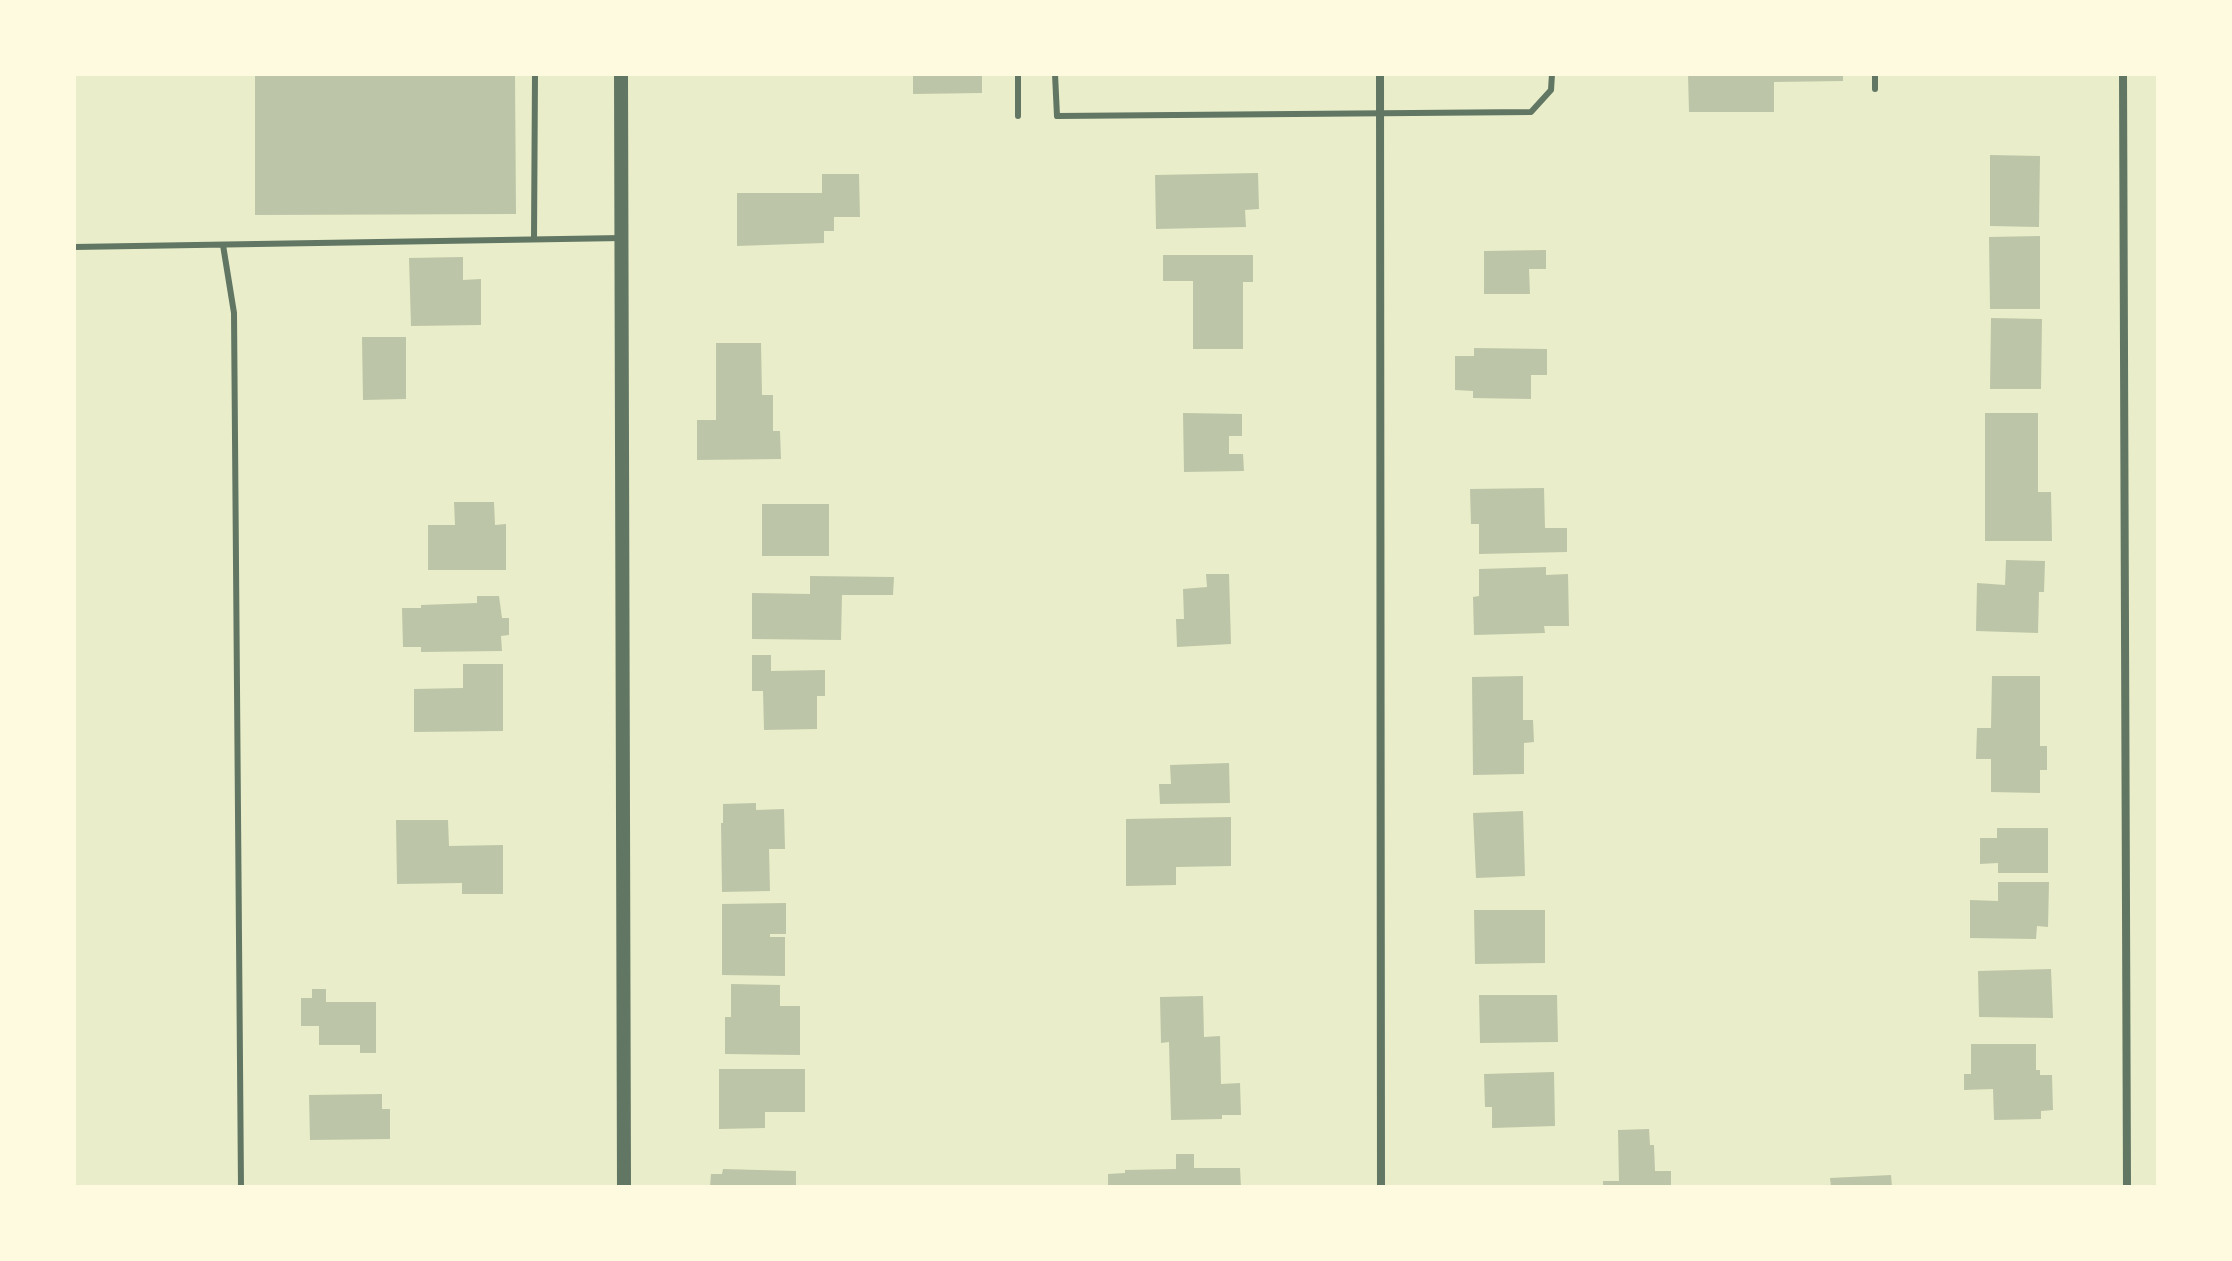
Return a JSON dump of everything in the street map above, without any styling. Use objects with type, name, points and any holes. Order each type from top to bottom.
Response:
[{"type":"street","points":[[621,74],[624,1187]]},
{"type":"street","points":[[1380,74],[1381,1187]]},
{"type":"street","points":[[2123,74],[2127,1187]]},
{"type":"lane","points":[[534,239],[535,74]]},
{"type":"lane","points":[[1018,74],[1018,116]]},
{"type":"lane","points":[[1055,74],[1057,116],[1531,112],[1551,90],[1552,74]]},
{"type":"lane","points":[[1875,74],[1875,89]]},
{"type":"lane","points":[[74,247],[622,238]]},
{"type":"lane","points":[[223,245],[234,313],[241,1187]]},
{"type":"building","points":[[255,74],[515,74],[516,214],[255,215]]},
{"type":"building","points":[[913,74],[982,74],[982,93],[913,94]]},
{"type":"building","points":[[1688,74],[1843,74],[1843,81],[1774,82],[1774,112],[1689,112]]},
{"type":"building","points":[[1990,155],[2040,156],[2039,227],[1990,226]]},
{"type":"building","points":[[1258,173],[1259,209],[1245,210],[1246,227],[1156,229],[1155,175]]},
{"type":"building","points":[[822,174],[859,174],[860,217],[834,217],[834,231],[824,231],[824,243],[737,246],[737,193],[822,193]]},
{"type":"building","points":[[2040,236],[2040,309],[1990,309],[1989,237]]},
{"type":"building","points":[[1546,250],[1546,269],[1529,269],[1530,294],[1484,294],[1484,251]]},
{"type":"building","points":[[1163,255],[1253,255],[1253,282],[1243,282],[1243,349],[1193,349],[1193,281],[1163,281]]},
{"type":"building","points":[[463,257],[463,280],[481,279],[481,325],[411,326],[409,258]]},
{"type":"building","points":[[1991,318],[2042,319],[2041,389],[1990,389]]},
{"type":"building","points":[[362,337],[406,337],[406,399],[363,400]]},
{"type":"building","points":[[716,343],[761,343],[762,395],[773,395],[773,431],[780,431],[781,459],[697,460],[697,420],[716,420]]},
{"type":"building","points":[[1474,348],[1547,349],[1547,375],[1531,375],[1531,399],[1473,398],[1473,391],[1455,390],[1455,356],[1474,356]]},
{"type":"building","points":[[1183,413],[1242,414],[1242,436],[1229,436],[1229,454],[1243,454],[1244,471],[1184,472]]},
{"type":"building","points":[[1985,413],[2038,413],[2038,492],[2051,492],[2052,541],[1985,541]]},
{"type":"building","points":[[1544,488],[1545,528],[1567,528],[1567,552],[1479,554],[1479,524],[1471,524],[1470,489]]},
{"type":"building","points":[[454,502],[494,502],[495,525],[506,524],[506,570],[428,570],[428,525],[455,525]]},
{"type":"building","points":[[762,504],[829,504],[829,556],[762,556]]},
{"type":"building","points":[[2006,560],[2045,561],[2044,592],[2039,592],[2038,633],[1976,631],[1977,583],[2005,585]]},
{"type":"building","points":[[1546,567],[1546,575],[1568,574],[1569,626],[1544,626],[1545,633],[1474,635],[1473,597],[1479,596],[1479,569]]},
{"type":"building","points":[[1206,574],[1229,574],[1231,644],[1177,647],[1176,619],[1184,619],[1183,589],[1207,587]]},
{"type":"building","points":[[810,576],[894,577],[893,595],[842,595],[841,640],[752,639],[752,593],[810,594]]},
{"type":"building","points":[[477,596],[499,596],[502,618],[509,618],[509,635],[501,636],[502,651],[421,652],[421,647],[403,647],[402,608],[477,603]]},
{"type":"building","points":[[752,655],[771,655],[771,671],[825,670],[825,696],[817,696],[817,729],[764,730],[763,691],[752,691]]},
{"type":"building","points":[[463,664],[503,664],[503,731],[414,732],[414,689],[463,688]]},
{"type":"building","points":[[1523,676],[1523,720],[1533,720],[1534,742],[1524,743],[1524,774],[1473,775],[1472,677]]},
{"type":"building","points":[[1992,676],[2040,676],[2040,746],[2047,746],[2047,770],[2040,770],[2040,793],[1991,792],[1991,759],[1976,759],[1977,728],[1991,728]]},
{"type":"building","points":[[1229,763],[1230,803],[1160,804],[1159,784],[1171,784],[1170,765]]},
{"type":"building","points":[[756,803],[756,810],[784,809],[785,849],[769,849],[770,891],[722,892],[723,804]]},
{"type":"building","points":[[1523,811],[1525,876],[1476,878],[1473,813]]},
{"type":"building","points":[[1231,817],[1231,866],[1176,867],[1176,885],[1126,886],[1126,819]]},
{"type":"building","points":[[396,820],[448,820],[449,846],[503,845],[503,894],[462,894],[462,883],[397,884]]},
{"type":"building","points":[[1997,828],[2048,828],[2048,873],[1998,873],[1998,863],[1980,864],[1980,838],[1997,838]]},
{"type":"building","points":[[1998,882],[2049,882],[2048,927],[2037,926],[2036,939],[1970,938],[1970,900],[1998,901]]},
{"type":"building","points":[[786,903],[786,934],[770,934],[770,937],[785,937],[785,976],[722,975],[722,904]]},
{"type":"building","points":[[1474,910],[1545,910],[1545,963],[1475,964]]},
{"type":"building","points":[[2051,969],[2053,1018],[1979,1017],[1978,971]]},
{"type":"building","points":[[731,984],[780,985],[780,1006],[800,1006],[800,1055],[725,1054],[725,1017],[731,1017]]},
{"type":"building","points":[[312,989],[326,989],[326,1002],[376,1002],[376,1053],[360,1053],[360,1045],[319,1045],[319,1026],[301,1026],[301,998],[312,998]]},
{"type":"building","points":[[1479,995],[1557,995],[1558,1042],[1480,1043]]},
{"type":"building","points":[[1203,996],[1204,1037],[1220,1036],[1221,1084],[1240,1083],[1241,1115],[1222,1115],[1222,1119],[1171,1120],[1169,1042],[1161,1043],[1160,997]]},
{"type":"building","points":[[1971,1044],[2036,1044],[2036,1070],[2040,1070],[2040,1075],[2052,1075],[2053,1110],[2041,1111],[2041,1119],[1994,1120],[1993,1089],[1964,1090],[1964,1074],[1971,1074]]},
{"type":"building","points":[[719,1069],[805,1069],[805,1112],[765,1112],[765,1128],[719,1129]]},
{"type":"building","points":[[1554,1072],[1555,1126],[1492,1128],[1492,1107],[1485,1107],[1484,1074]]},
{"type":"building","points":[[382,1094],[382,1109],[390,1109],[390,1139],[310,1140],[309,1095]]},
{"type":"building","points":[[1649,1129],[1650,1145],[1654,1145],[1655,1171],[1671,1171],[1671,1187],[1603,1187],[1603,1181],[1619,1181],[1618,1130]]},
{"type":"building","points":[[1176,1154],[1194,1154],[1194,1168],[1240,1168],[1241,1187],[1108,1187],[1108,1174],[1125,1173],[1125,1170],[1176,1169]]},
{"type":"building","points":[[723,1169],[796,1171],[796,1187],[710,1187],[711,1174],[722,1174]]},
{"type":"building","points":[[1891,1175],[1892,1187],[1831,1187],[1830,1178]]}]
